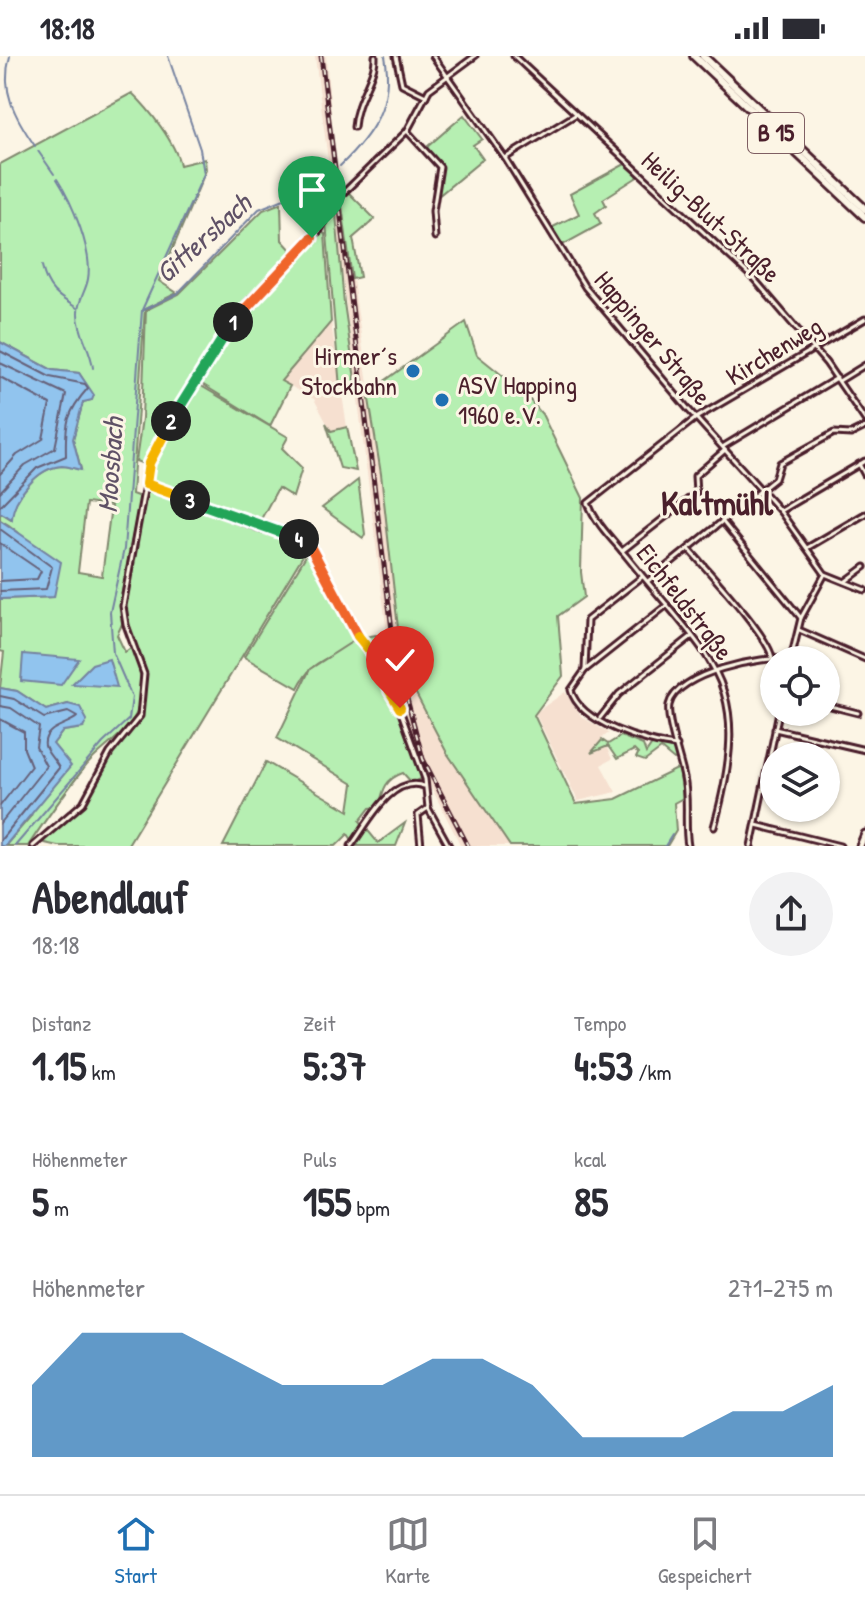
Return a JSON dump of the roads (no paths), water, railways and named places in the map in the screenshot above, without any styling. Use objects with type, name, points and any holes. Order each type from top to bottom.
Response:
[{"type":"main road","name":"B 15","points":[[694,56],[865,217]]},
{"type":"main road","name":"B 15","points":[[703,56],[865,209]]},
{"type":"main road","points":[[860,846],[865,834]]},
{"type":"street","points":[[354,127],[355,109],[362,88],[372,76],[375,56]]},
{"type":"street","points":[[396,56],[402,84],[426,96]]},
{"type":"street","name":"Happinger Straße","points":[[433,56],[505,158],[585,287],[780,511],[825,574]]},
{"type":"street","points":[[33,846],[83,803],[110,753],[140,716],[144,674],[126,625],[123,606],[149,463],[161,436],[233,322],[288,259],[320,230],[332,204],[407,131],[426,96],[475,56]]},
{"type":"street","name":"Heilig-Blut-Straße","points":[[514,56],[755,280],[838,380],[863,412],[865,420]]},
{"type":"street","points":[[505,158],[575,115]]},
{"type":"street","points":[[407,131],[440,167],[433,211],[435,237]]},
{"type":"street","name":"Kirchenweg","points":[[588,503],[696,418],[865,319]]},
{"type":"street","points":[[622,551],[696,493],[695,476],[725,447],[865,365]]},
{"type":"street","points":[[647,582],[775,479],[780,463],[834,433],[851,434],[865,427]]},
{"type":"street","points":[[780,511],[865,461]]},
{"type":"street","points":[[859,464],[865,475]]},
{"type":"street","points":[[146,484],[294,536],[310,546],[358,635],[386,671],[424,786],[428,808],[449,846]]},
{"type":"street","name":"Eichfeldstraße","points":[[588,503],[622,551],[718,669],[732,732],[714,827]]},
{"type":"street","points":[[807,548],[865,514]]},
{"type":"street","points":[[722,521],[801,618]]},
{"type":"street","points":[[689,549],[768,646]]},
{"type":"street","points":[[846,581],[865,567]]},
{"type":"street","points":[[794,646],[801,618],[825,574],[865,590]]},
{"type":"street","points":[[585,670],[587,620],[643,576]]},
{"type":"street","points":[[667,605],[585,670],[573,684],[572,696],[599,719],[633,736],[677,746]]},
{"type":"street","points":[[798,629],[865,659]]},
{"type":"street","points":[[599,719],[619,694],[692,636]]},
{"type":"street","points":[[688,846],[686,793],[669,704],[682,687],[718,669],[760,661]]},
{"type":"street","points":[[840,708],[858,713]]},
{"type":"street","points":[[751,846],[776,726]]},
{"type":"street","points":[[775,729],[865,750]]},
{"type":"street","points":[[351,846],[394,790],[417,784],[424,786]]},
{"type":"street","points":[[421,846],[418,815],[428,808]]},
{"type":"street","points":[[755,825],[840,846]]},
{"type":"water","points":[[0,342],[52,370],[79,373],[94,395],[92,400],[83,402],[73,439],[81,470],[62,466],[44,472],[22,493],[12,519],[0,512]]},
{"type":"water","points":[[0,520],[61,562],[54,597],[0,599]]},
{"type":"water","points":[[23,654],[79,659],[61,685],[21,681]]},
{"type":"water","points":[[109,659],[117,687],[72,684],[92,664]]},
{"type":"water","points":[[0,688],[17,691],[46,710],[68,704],[80,707],[87,720],[83,728],[63,731],[53,744],[71,766],[5,846],[0,846]]},
{"type":"waterway","points":[[10,56],[7,81],[11,103],[35,146]]},
{"type":"waterway","name":"Moosbach","points":[[15,846],[103,743],[129,719],[132,697],[113,653],[110,612],[124,549],[142,310],[204,174],[200,149],[168,56]]},
{"type":"waterway","name":"Gittersbach","points":[[340,166],[362,142],[378,117],[386,89],[385,56]]},
{"type":"waterway","points":[[38,151],[54,174]]},
{"type":"waterway","name":"Gittersbach","points":[[143,310],[177,294],[259,209],[309,189],[328,168]]},
{"type":"waterway","points":[[57,179],[75,213],[87,255],[88,279],[78,314],[93,368]]},
{"type":"waterway","points":[[42,266],[54,292],[77,308]]},
{"type":"waterway","points":[[665,846],[672,835]]},
{"type":"railway","points":[[321,56],[395,654],[423,759],[468,846]]},
{"type":"place","name":"Hirmer´s Stockbahn","points":[[413,371]]},
{"type":"place","name":"ASV Happing 1960 e.V.","points":[[442,400]]},
{"type":"district","name":"Kaltmühl","points":[[717,503]]}]
